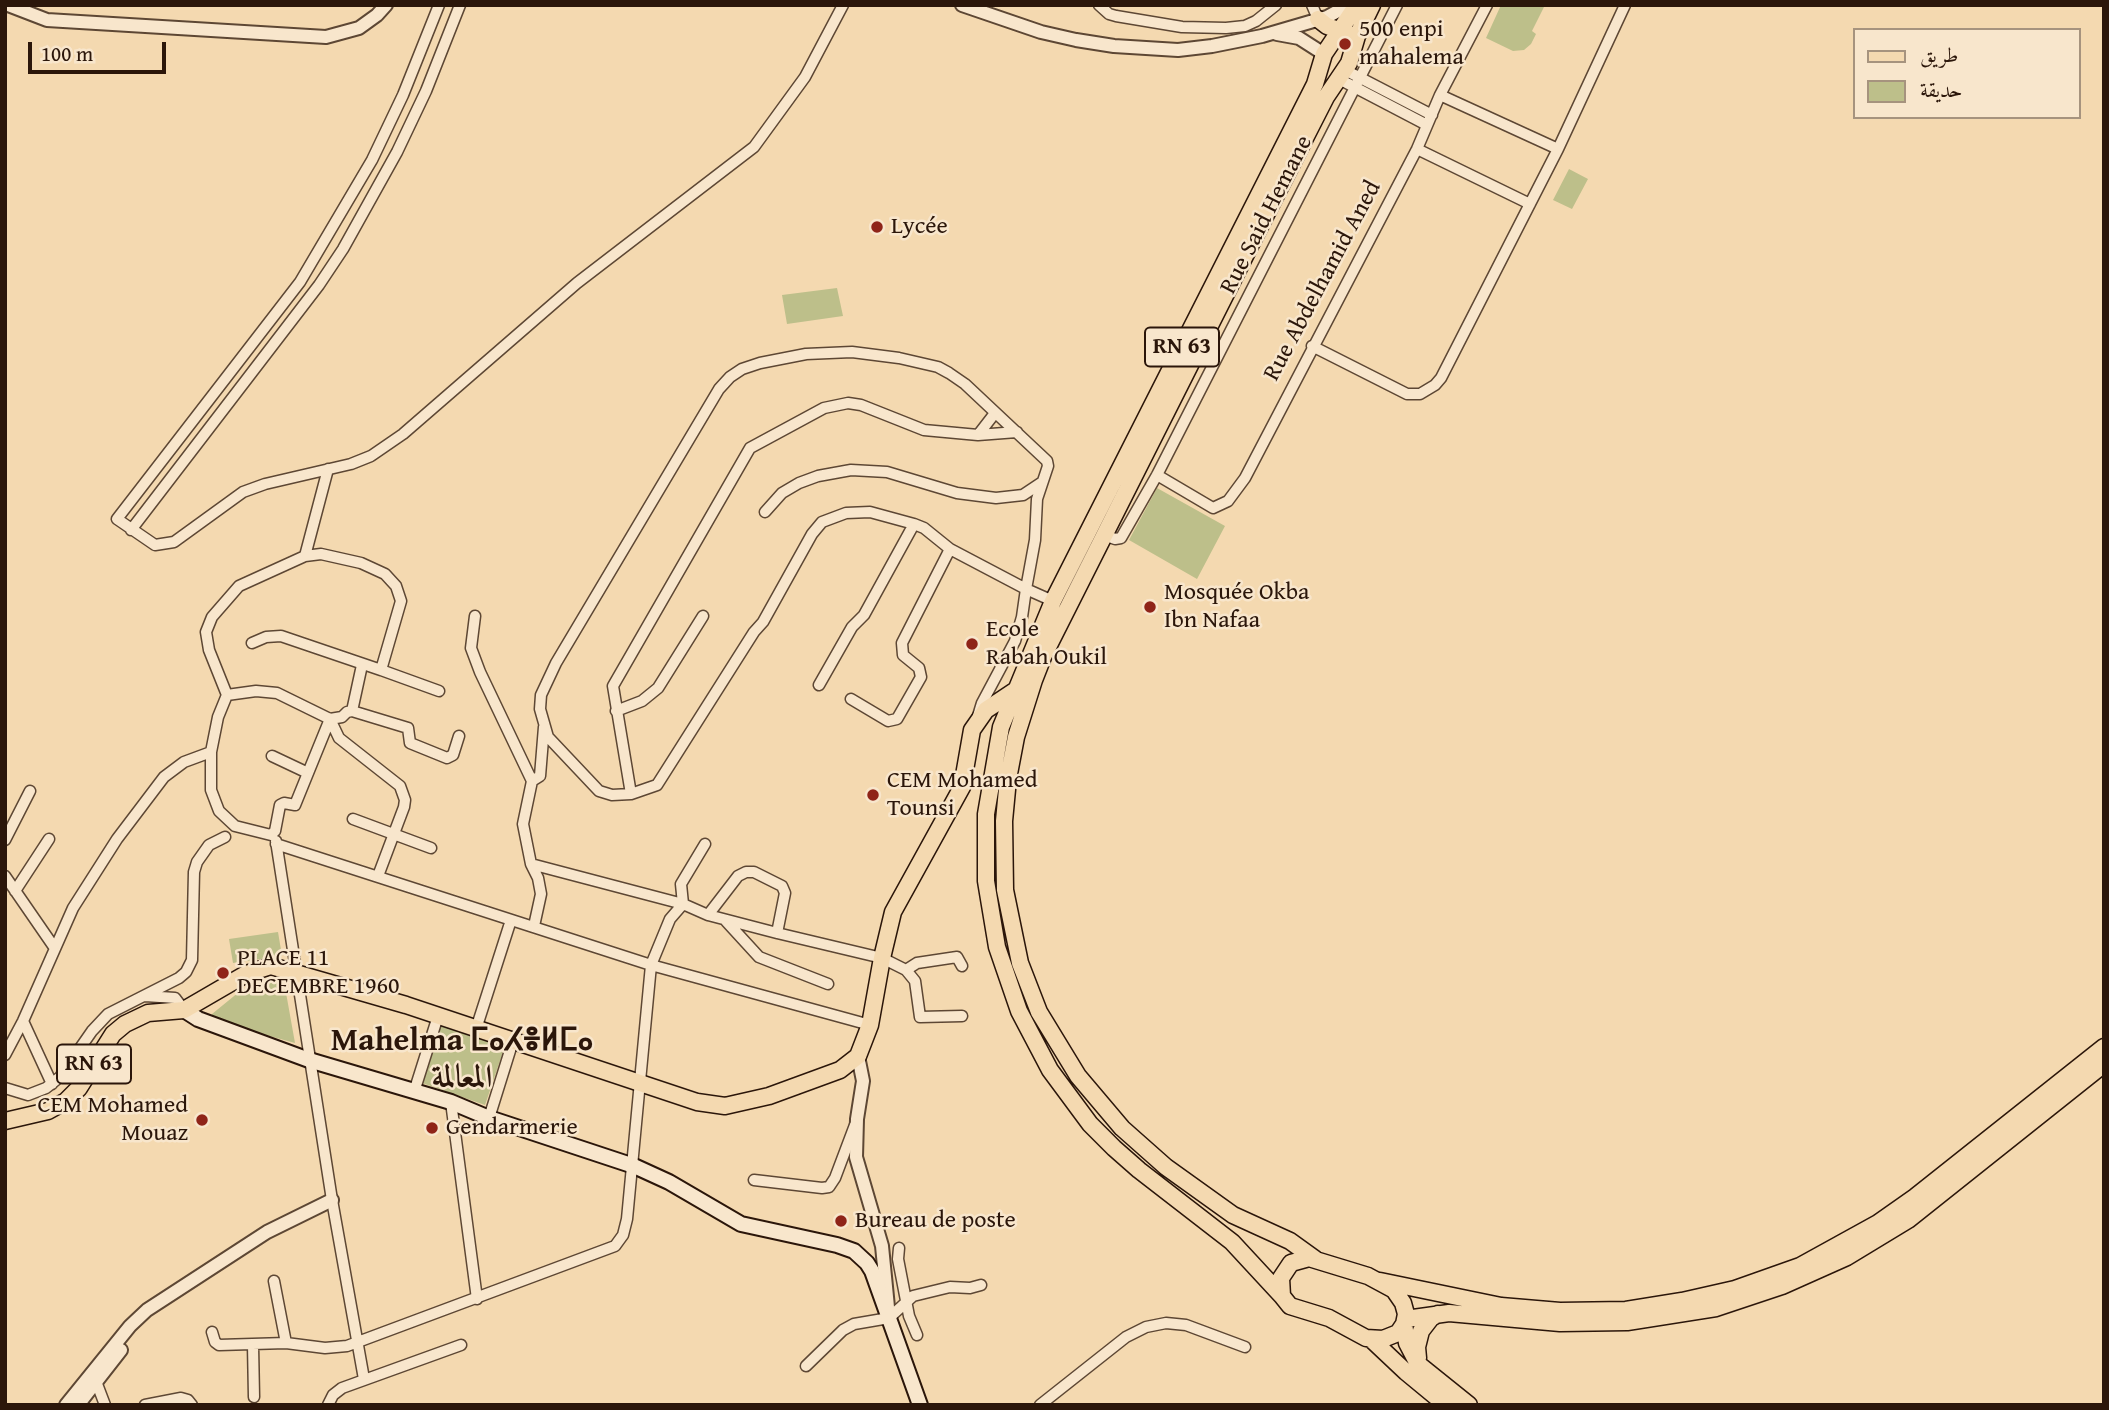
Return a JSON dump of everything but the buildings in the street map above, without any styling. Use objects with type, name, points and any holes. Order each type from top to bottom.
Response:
[{"type":"main road","name":"RN 63","points":[[1014,692],[1053,601],[1315,85],[1324,54],[1357,5]]},
{"type":"main road","points":[[1315,1259],[1284,1238],[1233,1215],[1166,1167],[1136,1142],[1100,1105],[1077,1076],[1039,1012],[1028,988],[1013,939],[1004,890],[1004,811],[1021,717],[1034,680],[1256,234],[1339,78],[1372,5]]},
{"type":"main road","points":[[1315,12],[1327,26],[1348,33],[1355,43]]},
{"type":"main road","points":[[1319,73],[1326,83],[1339,78]]},
{"type":"main road","points":[[858,1056],[870,1026],[893,912],[962,787],[974,726],[986,710],[1034,680]]},
{"type":"main road","points":[[1014,692],[1001,727],[986,814],[986,881],[998,947],[1019,1011],[1050,1070],[1090,1124],[1139,1170],[1232,1242],[1273,1267],[1282,1264],[1288,1256],[1289,1249],[1284,1238]]},
{"type":"main road","points":[[974,726],[986,720],[1001,727]]},
{"type":"main road","name":"RN 63","points":[[5,1121],[44,1112],[66,1101],[79,1088],[113,1034],[125,1024],[148,1013],[184,1010],[255,969],[271,966],[296,971],[438,1016],[697,1102],[725,1106],[769,1097],[840,1070],[858,1056]]},
{"type":"main road","points":[[184,1010],[201,1020],[309,1060],[451,1102],[489,1118],[634,1166],[669,1182],[741,1224],[854,1251],[872,1271],[920,1405]]},
{"type":"main road","points":[[1371,1339],[1394,1336],[1405,1322],[1438,1314],[1601,1312],[1682,1301],[1735,1289],[1800,1266],[1859,1235],[1897,1211],[2104,1047]]},
{"type":"main road","points":[[1282,1296],[1281,1278],[1287,1267],[1303,1258],[1315,1259],[1380,1281],[1501,1312],[1607,1324],[1671,1317],[1716,1308],[1804,1277],[1857,1251],[1908,1220],[2104,1065]]},
{"type":"main road","points":[[1232,1242],[1294,1309],[1329,1318],[1371,1339],[1446,1405]]},
{"type":"main road","points":[[1380,1281],[1401,1298],[1405,1308],[1410,1351],[1424,1370],[1469,1405]]},
{"type":"main road","points":[[1424,1370],[1417,1355],[1418,1338],[1425,1324],[1438,1314]]},
{"type":"street","points":[[8,5],[47,20],[326,37],[359,28],[386,5]]},
{"type":"street","points":[[439,5],[403,95],[372,160],[300,282],[117,519],[155,545],[174,542],[243,492],[265,484],[351,464],[387,446],[587,275],[754,148],[805,77],[843,5]]},
{"type":"street","points":[[131,530],[319,285],[343,249],[397,152],[426,92],[460,5]]},
{"type":"street","points":[[962,5],[1041,32],[1076,40],[1139,49],[1178,50],[1213,46],[1273,33],[1315,12],[1349,5]]},
{"type":"street","points":[[1099,5],[1109,14],[1116,16],[1182,27],[1215,28],[1245,26],[1276,5]]},
{"type":"street","name":"Rue Said Hemane","points":[[1104,535],[1121,538],[1157,475],[1397,5]]},
{"type":"street","name":"Rue Abdelhamid Aned","points":[[1157,475],[1213,508],[1228,500],[1245,478],[1417,149],[1440,95],[1487,5]]},
{"type":"street","points":[[1312,346],[1407,394],[1425,392],[1441,378],[1558,149],[1625,5]]},
{"type":"street","points":[[1273,33],[1299,38],[1324,54]]},
{"type":"street","points":[[1339,78],[1358,83],[1432,115]]},
{"type":"street","points":[[1358,83],[1427,125]]},
{"type":"street","points":[[1440,95],[1558,149]]},
{"type":"street","points":[[1417,149],[1530,204]]},
{"type":"street","points":[[974,726],[982,703],[1015,640],[1022,617],[1026,589],[1035,540],[1037,499],[1048,466],[1047,461],[950,373],[938,367],[899,358],[852,352],[806,354],[760,363],[742,369],[719,388],[556,663],[541,695],[540,709],[544,726],[555,746],[593,787],[611,795],[632,794],[651,789],[662,778],[754,632],[763,622],[812,534],[822,522],[833,517],[858,512],[884,514],[914,524],[924,528],[950,549],[1026,589],[1053,601]]},
{"type":"street","points":[[632,794],[616,711],[613,686],[616,677],[744,456],[757,442],[824,408],[848,403],[861,405],[924,430],[978,435],[1017,432]]},
{"type":"street","points":[[978,435],[995,413]]},
{"type":"street","points":[[305,556],[328,469]]},
{"type":"street","points":[[765,512],[782,493],[799,483],[818,476],[851,470],[887,472],[957,493],[996,498],[1023,495],[1043,482]]},
{"type":"street","points":[[819,685],[852,627],[864,615],[914,524]]},
{"type":"street","points":[[851,699],[888,721],[897,719],[921,677],[919,668],[903,655],[902,643],[950,549]]},
{"type":"street","points":[[381,670],[401,601],[396,586],[385,573],[361,563],[321,554],[305,556],[239,586],[212,617],[206,632],[209,650],[227,695],[215,728],[211,752],[211,790],[219,811],[235,826],[511,920],[651,965],[870,1026]]},
{"type":"street","points":[[475,616],[471,648],[532,781],[523,824],[531,864],[538,878],[541,894],[534,926]]},
{"type":"street","points":[[616,711],[642,701],[659,688],[704,616]]},
{"type":"street","points":[[252,643],[281,636],[439,691]]},
{"type":"street","points":[[352,711],[362,665]]},
{"type":"street","points":[[227,695],[256,691],[277,694],[330,719],[342,717],[352,711],[408,728],[410,743],[447,758],[453,755],[459,736]]},
{"type":"street","points":[[330,719],[295,805],[281,805],[274,839],[332,1200],[364,1379]]},
{"type":"street","points":[[330,719],[339,738],[404,792],[404,807],[378,876]]},
{"type":"street","points":[[532,781],[540,776],[544,726]]},
{"type":"street","points":[[5,1055],[73,908],[109,850],[155,787],[184,762],[211,752]]},
{"type":"street","points":[[272,756],[309,773]]},
{"type":"street","points":[[5,841],[30,790]]},
{"type":"street","points":[[353,820],[431,848]]},
{"type":"street","points":[[5,1088],[29,1095],[52,1084],[64,1072],[99,1022],[117,1007],[179,978],[190,966],[194,872],[197,862],[209,845],[225,837]]},
{"type":"street","points":[[15,891],[49,839]]},
{"type":"street","points":[[212,1332],[219,1345],[286,1343],[326,1348],[347,1346],[615,1246],[623,1235],[634,1166],[651,965],[670,919],[683,904],[681,884],[705,844]]},
{"type":"street","points":[[531,864],[683,904],[726,921],[882,958],[906,970],[915,981],[920,1017],[962,1016]]},
{"type":"street","points":[[708,915],[738,876],[754,872],[782,887],[785,893],[777,933]]},
{"type":"street","points":[[5,876],[54,947]]},
{"type":"street","points":[[476,1029],[511,920]]},
{"type":"street","points":[[726,921],[759,957],[828,984]]},
{"type":"street","points":[[906,970],[917,963],[957,957],[962,966]]},
{"type":"street","points":[[141,996],[175,998],[184,1010]]},
{"type":"street","points":[[414,1092],[438,1016]]},
{"type":"street","points":[[23,1021],[52,1084]]},
{"type":"street","points":[[489,1118],[513,1041]]},
{"type":"street","points":[[858,1056],[863,1081],[857,1119],[856,1157],[882,1246],[889,1318]]},
{"type":"street","points":[[451,1102],[477,1299]]},
{"type":"street","points":[[754,1180],[828,1187],[835,1178],[857,1119]]},
{"type":"street","points":[[78,1405],[130,1326],[147,1310],[267,1232],[332,1200]]},
{"type":"street","points":[[899,1248],[898,1259],[909,1316],[918,1335]]},
{"type":"street","points":[[274,1281],[286,1343]]},
{"type":"street","points":[[806,1366],[844,1330],[854,1324],[889,1318],[913,1296],[950,1287],[970,1288],[981,1285]]},
{"type":"street","points":[[1040,1405],[1126,1337],[1146,1327],[1166,1323],[1186,1325],[1245,1347]]},
{"type":"street","points":[[253,1345],[254,1397]]},
{"type":"street","points":[[328,1405],[337,1391],[461,1345]]},
{"type":"street","points":[[66,1405],[95,1378]]},
{"type":"street","points":[[95,1378],[105,1405]]},
{"type":"street","points":[[145,1405],[181,1398],[192,1405]]},
{"type":"green space","points":[[1501,5],[1545,5],[1532,31],[1536,34],[1524,50],[1513,51],[1486,38]]},
{"type":"green space","points":[[1569,169],[1588,179],[1572,209],[1553,200]]},
{"type":"green space","points":[[837,288],[843,316],[787,324],[782,295]]},
{"type":"green space","points":[[1157,488],[1225,526],[1197,579],[1129,540]]},
{"type":"green space","points":[[278,932],[282,956],[233,963],[229,939]]},
{"type":"green space","points":[[283,976],[295,1043],[211,1020],[212,1014],[239,992],[256,983]]},
{"type":"green space","points":[[442,1022],[506,1043],[485,1105],[422,1083]]},
{"type":"place","name":"500 enpi mahalema","points":[[1345,44]]},
{"type":"place","name":"Lycée","points":[[877,227]]},
{"type":"place","name":"Mosquée Okba Ibn Nafaa","points":[[1150,607]]},
{"type":"place","name":"Ecole Rabah Oukil","points":[[972,644]]},
{"type":"place","name":"CEM Mohamed Tounsi","points":[[873,795]]},
{"type":"place","name":"PLACE 11 DECEMBRE 1960","points":[[223,973]]},
{"type":"place","name":"CEM Mohamed Mouaz","points":[[202,1120]]},
{"type":"place","name":"Gendarmerie","points":[[432,1128]]},
{"type":"place","name":"Bureau de poste","points":[[841,1221]]},
{"type":"district","name":"Mahelma ⵎⴰⵃⴻⵍⵎⴰ المعالمة","points":[[462,1060]]}]
